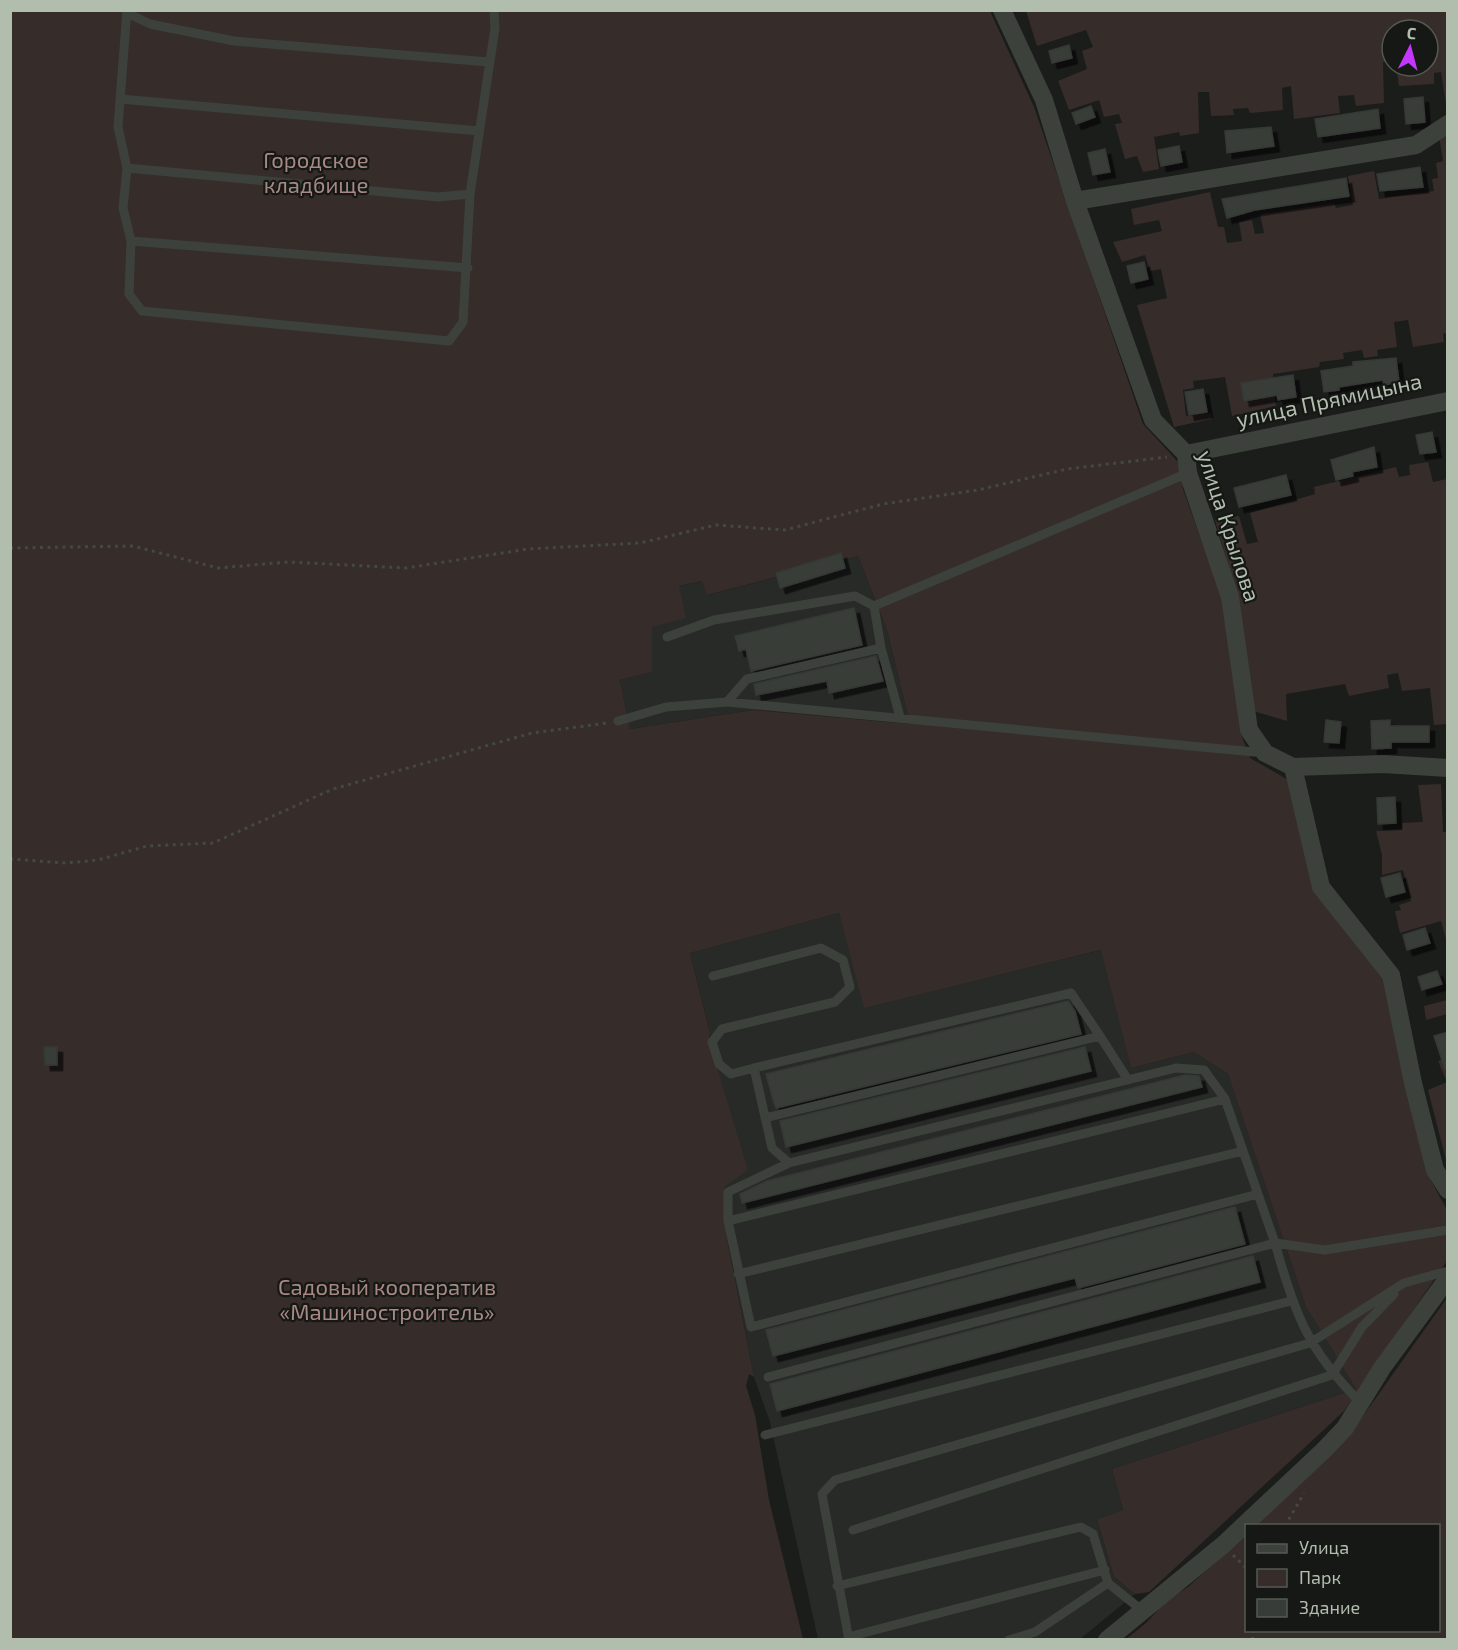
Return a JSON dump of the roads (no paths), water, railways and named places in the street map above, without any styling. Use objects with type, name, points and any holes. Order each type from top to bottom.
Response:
[{"type":"street","name":"улица Крылова","points":[[1002,10],[1044,100],[1074,201],[1153,420],[1185,454],[1188,473],[1230,597],[1249,730],[1265,753]]},
{"type":"street","points":[[1074,201],[1416,145],[1448,124]]},
{"type":"street","name":"улица Прямицына","points":[[1185,454],[1448,401]]},
{"type":"street","points":[[1265,753],[1293,767],[1383,764],[1448,768]]},
{"type":"street","points":[[1293,767],[1321,887],[1390,975],[1413,1083],[1435,1170],[1448,1190]]},
{"type":"street","points":[[1245,1524],[1345,1428],[1448,1278]]},
{"type":"street","points":[[1107,1640],[1144,1612],[1245,1524]]},
{"type":"lane","points":[[489,62],[234,41],[150,24],[127,12],[118,127],[127,168],[123,208],[131,241],[129,294],[141,311],[449,341],[463,322],[468,268],[470,194],[495,28],[494,10]]},
{"type":"lane","points":[[120,99],[479,131]]},
{"type":"lane","points":[[127,168],[438,197],[470,194]]},
{"type":"lane","points":[[131,241],[468,268]]},
{"type":"lane","points":[[874,606],[1188,473]]},
{"type":"lane","points":[[667,638],[714,620],[855,596],[874,606]]},
{"type":"lane","points":[[874,606],[881,648],[900,717]]},
{"type":"lane","points":[[727,702],[747,679],[881,648]]},
{"type":"lane","points":[[618,721],[666,707],[727,702],[1265,753]]},
{"type":"lane","points":[[712,976],[821,948],[843,960],[850,987],[835,1002],[722,1029],[712,1042],[719,1064],[732,1074],[1071,993],[1128,1080]]},
{"type":"lane","points":[[765,1118],[1100,1036]]},
{"type":"lane","points":[[754,1068],[772,1148],[789,1163]]},
{"type":"lane","points":[[1258,1194],[751,1327],[728,1221],[728,1192],[789,1163],[1176,1068],[1204,1070],[1225,1100],[1243,1151],[1258,1194],[1275,1243],[1291,1301],[1310,1343],[1332,1375],[1360,1403]]},
{"type":"lane","points":[[728,1221],[1225,1100]]},
{"type":"lane","points":[[738,1274],[1243,1151]]},
{"type":"lane","points":[[768,1377],[1275,1243],[1325,1250],[1448,1230]]},
{"type":"lane","points":[[1105,1570],[849,1638],[837,1586],[822,1494],[835,1480],[1310,1343],[1404,1283],[1448,1271]]},
{"type":"lane","points":[[854,1530],[1332,1375],[1362,1327],[1404,1283]]},
{"type":"lane","points":[[765,1435],[1291,1301]]},
{"type":"lane","points":[[837,1586],[1081,1527],[1093,1534],[1108,1583],[1144,1612]]},
{"type":"lane","points":[[1009,1640],[1035,1632],[1108,1583]]},
{"type":"park label","name":"Городское кладбище","points":[[316,172]]},
{"type":"park label","name":"Садовый кооператив «Машиностроитель»","points":[[387,1300]]}]
